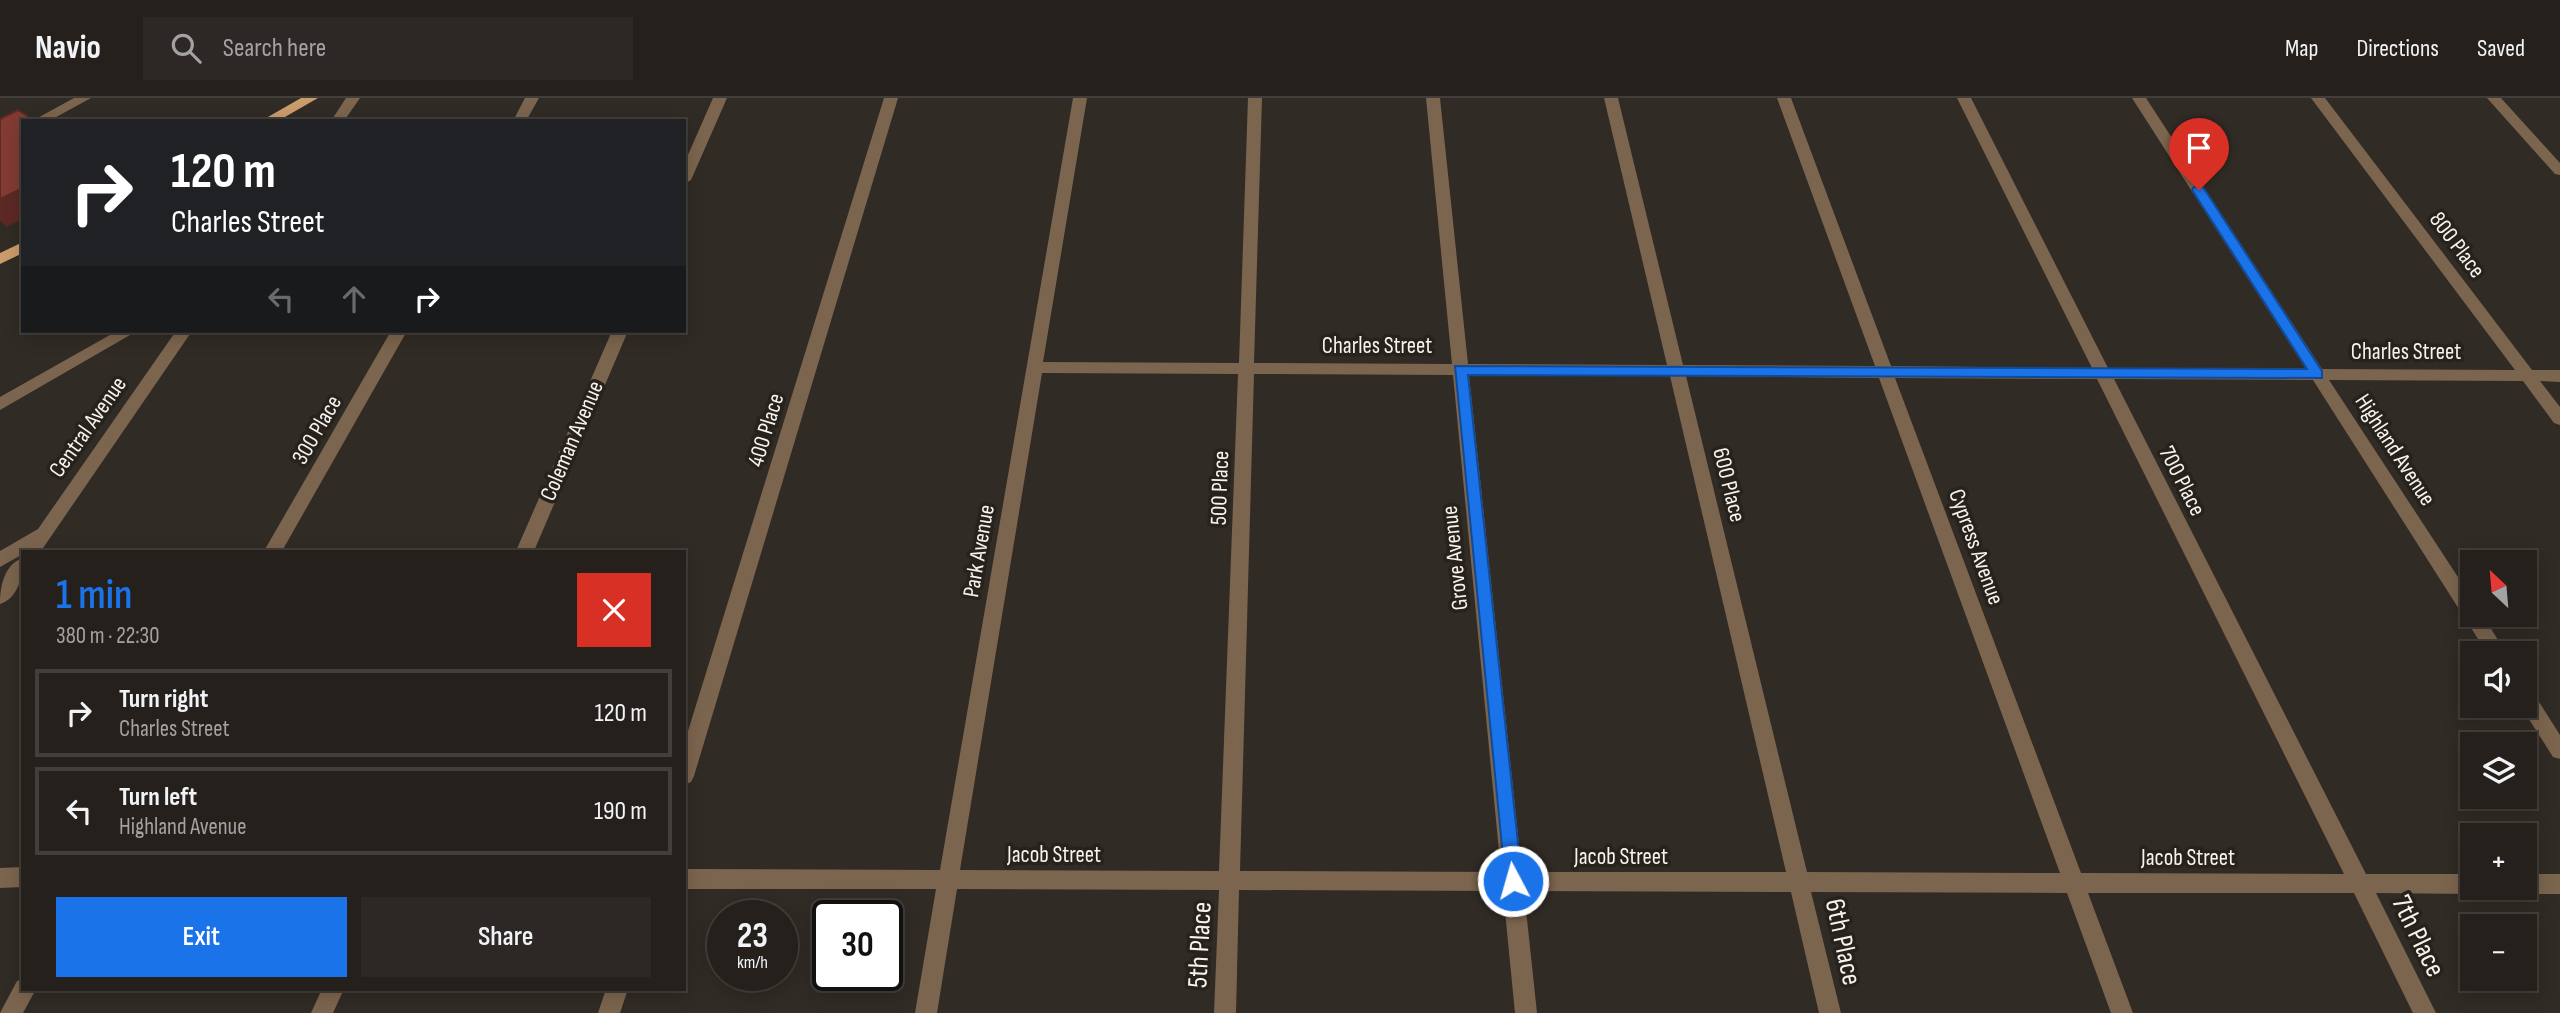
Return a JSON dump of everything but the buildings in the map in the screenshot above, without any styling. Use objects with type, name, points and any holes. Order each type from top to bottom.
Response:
[{"type":"main road","points":[[271,119],[311,98]]},
{"type":"main road","points":[[0,259],[21,248]]},
{"type":"street","points":[[42,119],[83,98]]},
{"type":"street","points":[[338,119],[353,98]]},
{"type":"street","points":[[520,119],[533,98]]},
{"type":"street","points":[[686,175],[720,98]]},
{"type":"street","name":"400 Place","points":[[686,769],[891,98]]},
{"type":"street","name":"Park Avenue","points":[[926,1013],[1080,98]]},
{"type":"street","name":"500 Place","points":[[1231,880],[1255,98]]},
{"type":"street","name":"Grove Avenue","points":[[1433,98],[1526,1013]]},
{"type":"street","name":"600 Place","points":[[1611,98],[1801,882]]},
{"type":"street","name":"Cypress Avenue","points":[[1784,98],[2122,1013]]},
{"type":"street","name":"700 Place","points":[[1964,98],[2360,884]]},
{"type":"street","name":"Highland Avenue","points":[[2139,98],[2489,641]]},
{"type":"street","name":"800 Place","points":[[2318,98],[2560,419]]},
{"type":"street","points":[[2494,98],[2560,171]]},
{"type":"street","points":[[0,404],[125,333]]},
{"type":"street","name":"Central Avenue","points":[[33,550],[183,333]]},
{"type":"street","name":"300 Place","points":[[274,550],[398,333]]},
{"type":"street","name":"Coleman Avenue","points":[[525,550],[619,333]]},
{"type":"street","name":"Charles Street","points":[[1035,367],[2560,376]]},
{"type":"street","points":[[0,560],[46,532]]},
{"type":"street","points":[[0,597],[21,568]]},
{"type":"street","points":[[2537,716],[2560,751]]},
{"type":"street","points":[[0,877],[21,877]]},
{"type":"street","name":"Jacob Street","points":[[686,879],[2460,884]]},
{"type":"street","name":"5th Place","points":[[1225,1013],[1231,880]]},
{"type":"street","name":"6th Place","points":[[1801,882],[1830,1013]]},
{"type":"street","name":"7th Place","points":[[2360,884],[2425,1013]]},
{"type":"street","points":[[2537,884],[2560,884]]},
{"type":"street","points":[[11,1013],[23,991]]},
{"type":"street","points":[[322,1013],[332,991]]},
{"type":"street","points":[[609,1013],[616,991]]},
{"type":"route","points":[[1513,881],[1460,370],[2317,374],[2199,190]]}]
